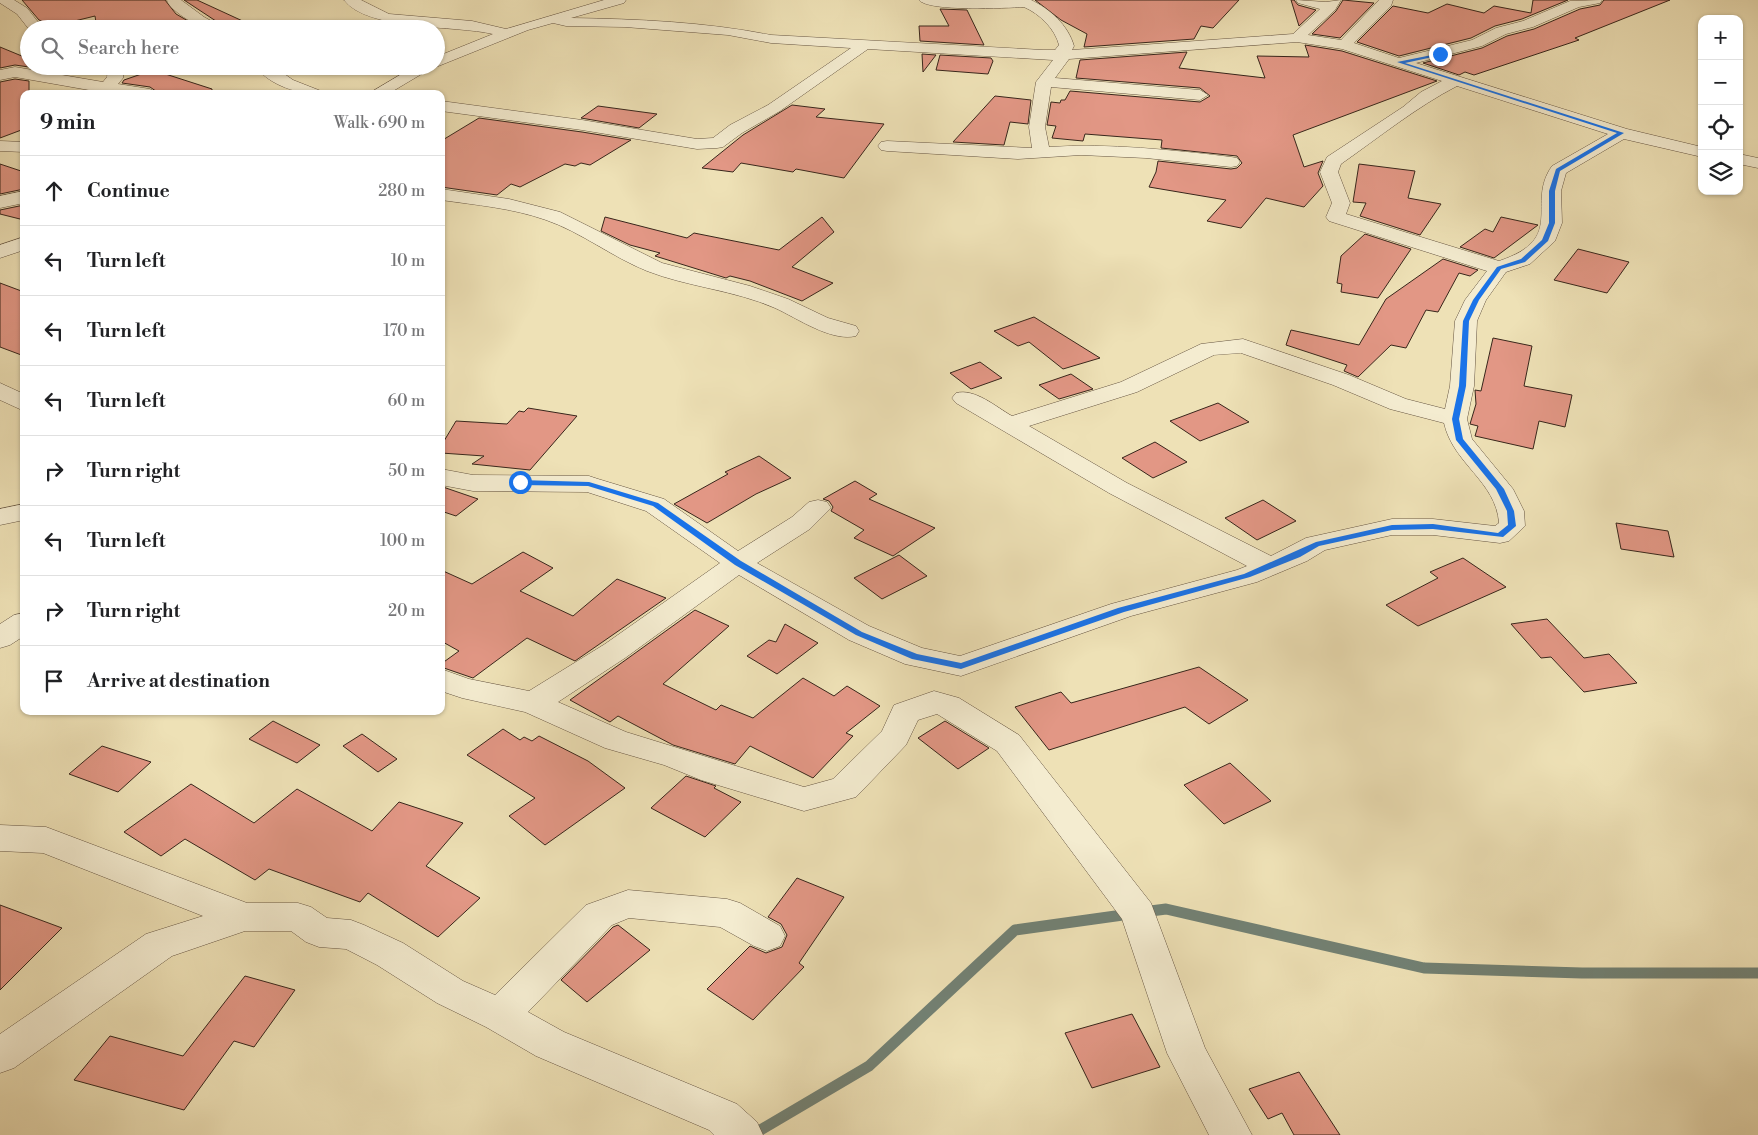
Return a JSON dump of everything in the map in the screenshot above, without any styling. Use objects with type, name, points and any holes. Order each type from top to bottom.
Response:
[{"type":"street","points":[[4,0],[22,11],[29,20]]},
{"type":"street","points":[[174,0],[174,3],[186,13],[200,20]]},
{"type":"street","points":[[351,0],[378,16],[413,20]]},
{"type":"street","points":[[445,58],[507,33],[620,0]]},
{"type":"street","points":[[926,0],[967,5],[1026,2],[1037,8],[1064,35],[1067,46],[1044,82],[1037,126],[1042,153]]},
{"type":"street","points":[[1303,0],[1332,3]]},
{"type":"street","points":[[1344,45],[1386,3],[1386,0]]},
{"type":"street","points":[[1560,0],[1575,4]]},
{"type":"street","points":[[1400,62],[1477,43],[1501,31],[1528,24],[1575,4],[1595,0]]},
{"type":"street","points":[[1298,38],[1332,3]]},
{"type":"street","points":[[538,6],[536,13],[547,20],[566,22],[625,23],[728,31],[771,39],[1061,55],[1249,39],[1298,38],[1344,45],[1622,133],[1698,151]]},
{"type":"street","points":[[445,23],[472,25],[507,33]]},
{"type":"street","points":[[445,107],[526,117],[697,144],[717,144],[736,129],[774,108],[866,44]]},
{"type":"street","points":[[0,75],[20,73]]},
{"type":"street","points":[[32,75],[121,90]]},
{"type":"street","points":[[106,88],[116,78],[116,75]]},
{"type":"street","points":[[276,75],[287,83],[305,90]]},
{"type":"street","points":[[383,90],[411,75]]},
{"type":"street","points":[[1455,81],[1427,95],[1409,110],[1333,161],[1329,172],[1340,202],[1336,217],[1499,268],[1523,260],[1545,241],[1552,223],[1552,191],[1558,170],[1622,133]]},
{"type":"street","points":[[1044,82],[1200,95]]},
{"type":"street","points":[[508,132],[526,117]]},
{"type":"street","points":[[0,146],[20,147]]},
{"type":"street","points":[[887,146],[1042,153],[1081,150],[1137,153],[1230,162]]},
{"type":"street","points":[[1743,160],[1758,163]]},
{"type":"street","points":[[445,195],[509,205],[553,216],[655,267],[743,290],[781,303],[820,323],[848,331]]},
{"type":"street","points":[[0,202],[20,198]]},
{"type":"street","points":[[445,478],[473,483],[589,484],[655,504],[738,563],[859,634],[915,657],[961,666],[1121,610],[1247,576],[1297,555],[1316,544],[1383,529],[1433,527],[1500,535],[1512,526],[1510,511],[1500,489],[1460,440],[1455,419],[1462,386],[1466,321],[1476,300],[1499,268]]},
{"type":"street","points":[[1008,425],[1128,387],[1210,349],[1243,346],[1341,380],[1398,404],[1455,419]]},
{"type":"street","points":[[0,390],[20,402]]},
{"type":"street","points":[[964,398],[1118,488],[1269,566]]},
{"type":"street","points":[[533,703],[623,646],[738,563],[800,523],[818,508]]},
{"type":"street","points":[[0,517],[20,513]]},
{"type":"street","points":[[0,638],[20,625]]},
{"type":"street","points":[[445,681],[462,688],[533,703],[616,740],[675,757],[712,772],[804,799],[844,788],[895,737],[904,713],[934,702],[948,706],[1008,743],[1138,913],[1187,1053],[1231,1135]]},
{"type":"street","points":[[0,838],[46,840],[245,917]]},
{"type":"street","points":[[500,1015],[599,915],[628,904],[727,913],[766,936]]},
{"type":"street","points":[[0,1056],[159,945],[245,917],[298,917],[319,932],[351,935],[390,954],[450,992],[500,1015],[550,1044],[722,1117],[742,1135]]},
{"type":"building","points":[[22,0],[165,0],[176,14],[186,20],[96,20],[95,16],[79,20],[39,20]]},
{"type":"building","points":[[184,0],[197,0],[240,20],[214,20]]},
{"type":"building","points":[[1035,0],[1239,0],[1213,28],[1201,26],[1194,39],[1084,47],[1087,34],[1061,20]]},
{"type":"building","points":[[1291,0],[1294,0],[1298,5],[1316,10],[1299,26]]},
{"type":"building","points":[[1343,0],[1374,3],[1340,38],[1312,34],[1336,11]]},
{"type":"building","points":[[1533,0],[1568,0],[1522,19],[1495,26],[1471,38],[1399,56],[1357,42],[1393,6],[1428,13],[1447,4],[1484,13],[1494,6],[1531,13]]},
{"type":"building","points":[[1604,0],[1670,0],[1575,38],[1579,40],[1474,75],[1465,72],[1459,75],[1423,63],[1482,48],[1507,36],[1534,29],[1580,9],[1600,5]]},
{"type":"building","points":[[940,9],[967,10],[984,45],[920,41],[919,26],[949,26]]},
{"type":"building","points":[[1305,45],[1342,51],[1437,81],[1293,135],[1304,167],[1323,161],[1318,173],[1323,186],[1304,207],[1266,198],[1241,228],[1207,221],[1226,200],[1149,187],[1156,172],[1158,161],[1231,169],[1237,168],[1242,163],[1237,156],[1161,148],[1162,140],[1085,134],[1083,141],[1052,138],[1056,126],[1047,125],[1051,102],[1060,103],[1061,100],[1065,100],[1070,91],[1200,102],[1210,96],[1200,88],[1076,78],[1080,60],[1187,52],[1179,68],[1265,78],[1257,56],[1309,57]]},
{"type":"building","points":[[0,47],[20,55],[20,66],[0,68]]},
{"type":"building","points":[[922,54],[936,55],[923,72]]},
{"type":"building","points":[[940,55],[991,58],[993,61],[988,74],[936,70]]},
{"type":"building","points":[[138,75],[169,75],[212,90],[154,90],[150,87],[122,83],[124,80]]},
{"type":"building","points":[[15,79],[29,81],[29,90],[20,90],[20,130],[0,138],[0,82]]},
{"type":"building","points":[[995,96],[1031,100],[1028,124],[1010,122],[1004,145],[953,142]]},
{"type":"building","points":[[792,105],[825,109],[816,117],[884,124],[844,178],[796,169],[793,172],[741,163],[733,172],[702,168],[743,135]]},
{"type":"building","points":[[598,106],[657,114],[639,128],[581,118]]},
{"type":"building","points":[[479,118],[631,140],[590,165],[581,163],[575,166],[565,164],[520,187],[511,184],[497,195],[445,188],[445,139]]},
{"type":"building","points":[[0,164],[20,171],[20,190],[0,194]]},
{"type":"building","points":[[1359,164],[1415,171],[1408,198],[1441,204],[1420,235],[1360,216],[1366,203],[1353,202]]},
{"type":"building","points":[[20,206],[20,219],[0,214],[0,210]]},
{"type":"building","points":[[605,217],[687,238],[694,233],[779,250],[822,217],[834,232],[792,267],[833,283],[802,301],[750,281],[730,276],[726,278],[655,256],[660,253],[630,245],[601,231]]},
{"type":"building","points":[[1501,217],[1538,225],[1494,258],[1460,247],[1485,229],[1493,232]]},
{"type":"building","points":[[1365,234],[1411,249],[1378,298],[1341,292],[1342,284],[1337,283],[1341,256]]},
{"type":"building","points":[[1578,249],[1629,262],[1607,293],[1554,280]]},
{"type":"building","points":[[1443,259],[1478,270],[1470,276],[1459,273],[1438,312],[1426,310],[1406,348],[1391,345],[1358,377],[1344,371],[1347,365],[1286,345],[1291,330],[1359,345],[1386,299]]},
{"type":"building","points":[[0,283],[20,290],[20,354],[0,347]]},
{"type":"building","points":[[1034,317],[1100,358],[1063,369],[1029,342],[1018,346],[994,331]]},
{"type":"building","points":[[1493,338],[1532,346],[1524,386],[1572,395],[1565,427],[1539,421],[1533,449],[1475,436],[1478,426],[1470,424],[1476,404],[1475,390],[1481,391]]},
{"type":"building","points":[[980,362],[1002,378],[971,389],[950,373]]},
{"type":"building","points":[[1071,374],[1093,389],[1059,399],[1039,385]]},
{"type":"building","points":[[1218,403],[1249,422],[1200,441],[1170,421]]},
{"type":"building","points":[[528,408],[577,416],[530,470],[472,464],[484,456],[445,453],[445,439],[456,421],[507,424],[519,411],[524,412]]},
{"type":"building","points":[[1155,442],[1187,462],[1153,478],[1122,458]]},
{"type":"building","points":[[759,456],[791,478],[756,494],[707,523],[674,504],[728,474],[725,472]]},
{"type":"building","points":[[855,481],[877,494],[869,499],[935,528],[893,556],[854,538],[864,530],[831,511],[833,507],[829,501],[823,499]]},
{"type":"building","points":[[445,488],[478,499],[456,516],[445,512]]},
{"type":"building","points":[[1263,500],[1296,521],[1257,540],[1225,518]]},
{"type":"building","points":[[1616,523],[1668,531],[1674,557],[1621,549]]},
{"type":"building","points":[[523,552],[553,568],[520,591],[573,616],[617,579],[666,598],[575,661],[527,638],[473,678],[445,668],[445,661],[459,651],[445,643],[445,572],[472,584]]},
{"type":"building","points":[[899,555],[927,576],[882,599],[854,578]]},
{"type":"building","points":[[1463,558],[1506,587],[1418,626],[1386,605],[1438,578],[1430,572]]},
{"type":"building","points":[[695,610],[729,626],[663,684],[716,710],[721,705],[753,718],[803,678],[834,696],[847,686],[880,706],[846,733],[853,736],[813,778],[750,746],[735,764],[673,745],[618,716],[610,722],[570,700]]},
{"type":"building","points":[[1547,619],[1584,658],[1609,654],[1637,683],[1584,692],[1551,657],[1541,658],[1511,624]]},
{"type":"building","points":[[785,624],[818,643],[777,674],[747,656],[769,640],[776,642]]},
{"type":"building","points":[[1199,667],[1248,700],[1209,724],[1185,707],[1049,750],[1015,707],[1061,692],[1071,703]]},
{"type":"building","points":[[273,721],[320,745],[297,763],[249,739]]},
{"type":"building","points":[[945,721],[989,748],[958,769],[918,738]]},
{"type":"building","points":[[503,729],[520,740],[524,737],[532,741],[539,736],[588,761],[625,788],[545,845],[509,816],[535,798],[467,755]]},
{"type":"building","points":[[362,734],[397,759],[378,772],[343,746]]},
{"type":"building","points":[[102,746],[151,762],[118,792],[69,774]]},
{"type":"building","points":[[1230,763],[1271,801],[1224,824],[1184,785]]},
{"type":"building","points":[[686,776],[716,786],[714,788],[741,802],[705,837],[651,808]]},
{"type":"building","points":[[191,784],[254,823],[297,789],[372,831],[399,802],[463,823],[426,866],[480,898],[438,937],[368,893],[360,902],[269,869],[255,880],[185,839],[161,856],[124,832]]},
{"type":"building","points":[[797,878],[844,897],[799,963],[804,967],[753,1020],[707,989],[750,946],[766,953],[782,947],[787,935],[781,924],[768,917]]},
{"type":"building","points":[[0,905],[62,928],[0,990]]},
{"type":"building","points":[[618,925],[650,950],[587,1002],[561,980],[613,927]]},
{"type":"building","points":[[245,976],[295,990],[254,1047],[234,1041],[184,1110],[74,1080],[110,1036],[183,1056]]},
{"type":"building","points":[[1132,1014],[1160,1067],[1092,1088],[1065,1033]]},
{"type":"building","points":[[1299,1072],[1340,1135],[1294,1135],[1282,1113],[1268,1119],[1249,1089]]},
{"type":"waterway","points":[[1143,912],[1166,909],[1424,968],[1582,973],[1758,973]]},
{"type":"waterway","points":[[752,1135],[869,1066],[1015,930],[1130,914]]},
{"type":"route","points":[[520,482],[589,484],[655,504],[738,563],[859,634],[915,657],[961,666],[1121,610],[1247,576],[1297,555],[1316,544],[1392,527],[1433,527],[1500,535],[1512,526],[1510,511],[1500,489],[1460,440],[1455,419],[1462,386],[1466,321],[1489,279],[1499,268],[1523,260],[1545,241],[1552,223],[1552,191],[1554,177],[1558,170],[1622,133],[1495,94],[1400,62],[1421,56],[1440,54]]}]
